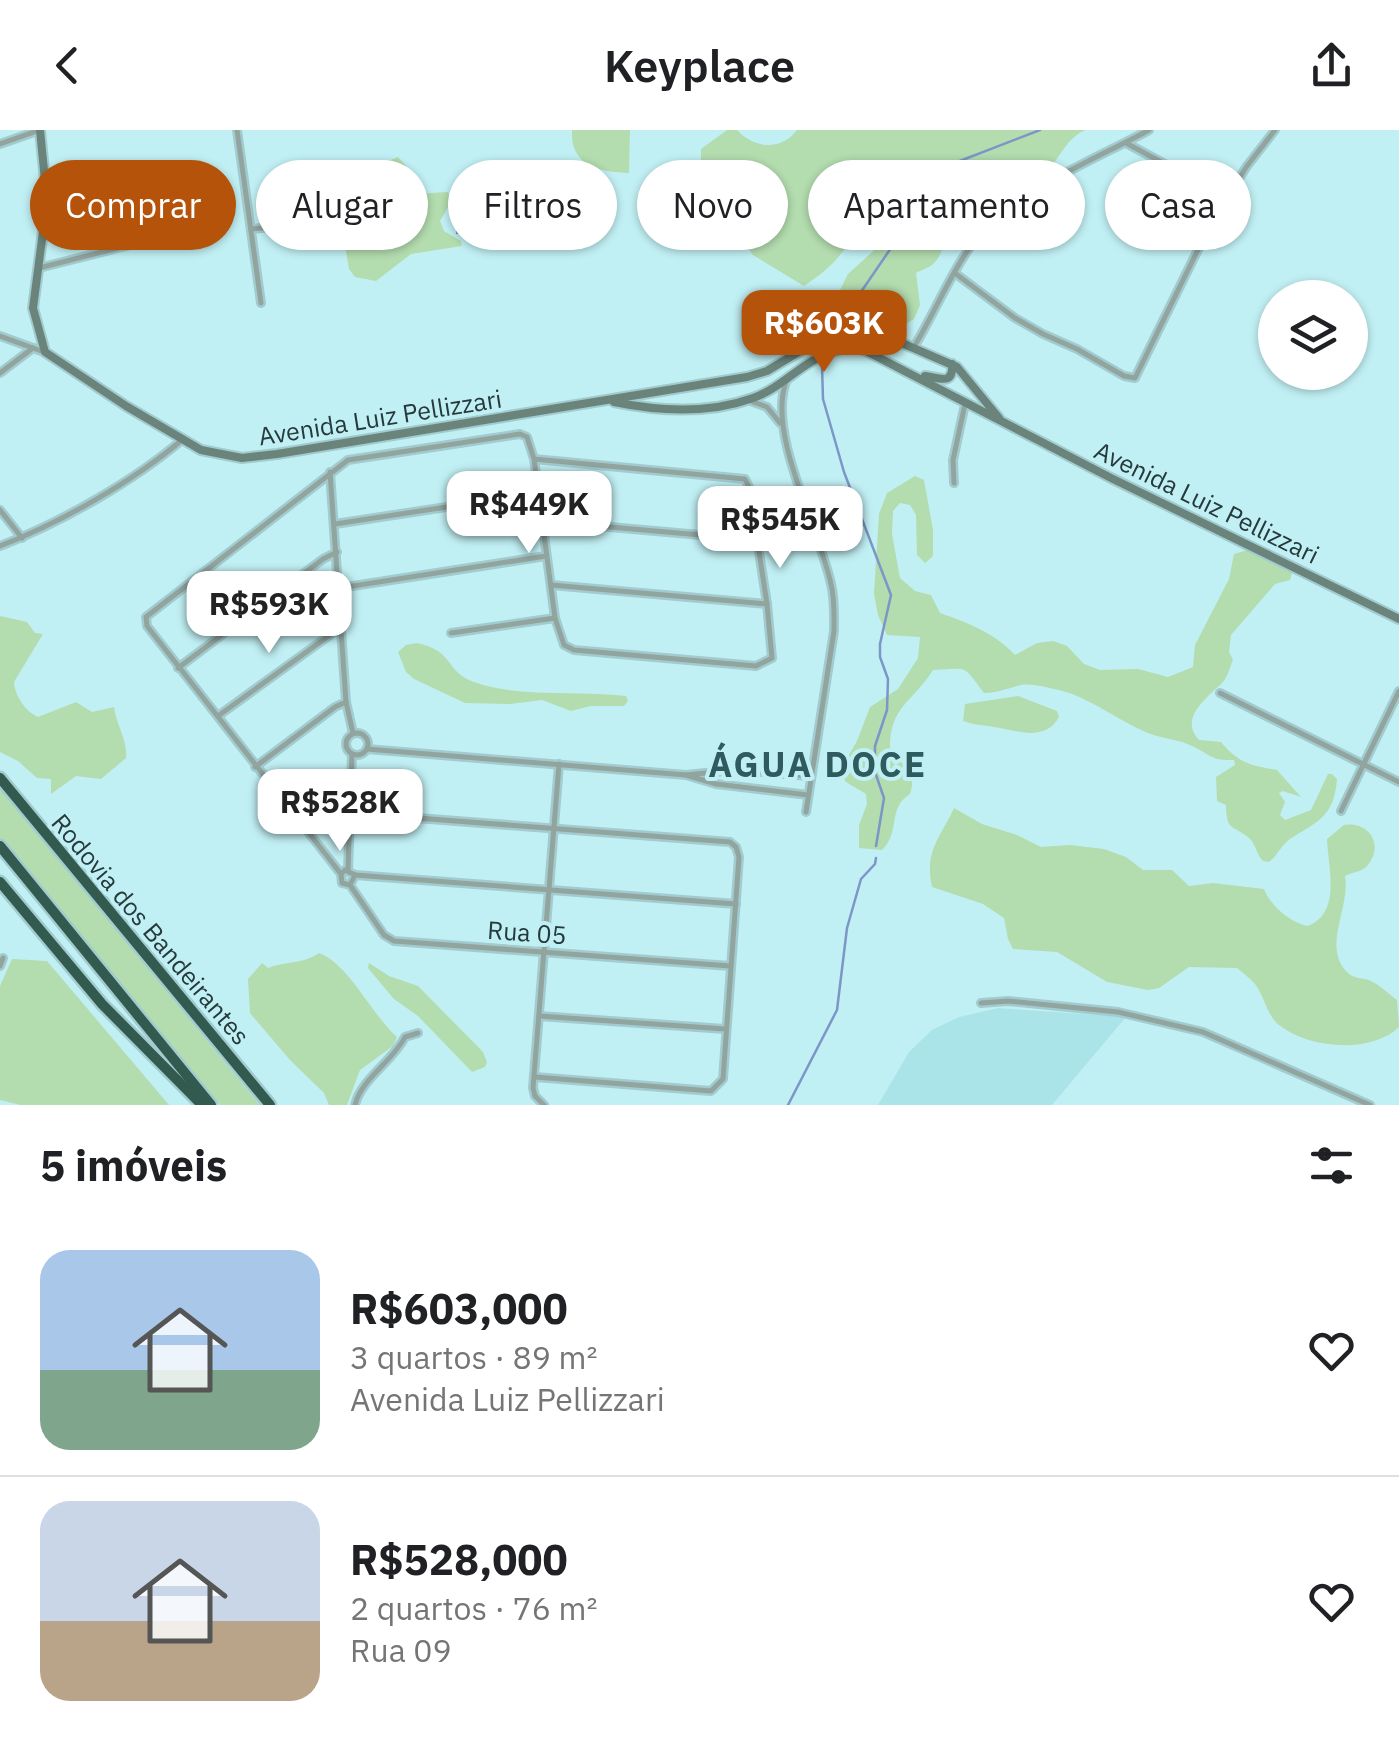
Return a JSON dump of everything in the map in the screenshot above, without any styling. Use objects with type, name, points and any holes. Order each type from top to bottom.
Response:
[{"type":"highway","name":"Rodovia dos Bandeirantes","points":[[0,778],[270,1105]]},
{"type":"highway","points":[[0,846],[211,1105]]},
{"type":"highway","points":[[0,882],[102,1004],[202,1105]]},
{"type":"main road","points":[[40,130],[47,202],[33,308],[46,352]]},
{"type":"main road","name":"Avenida Luiz Pellizzari","points":[[46,352],[183,439],[211,454],[242,458],[613,402],[761,374],[834,336],[881,334],[952,364],[998,418]]},
{"type":"main road","name":"Avenida Luiz Pellizzari","points":[[613,402],[674,410],[747,400],[769,391],[806,362],[832,351],[848,348],[873,354],[1110,478],[1399,619]]},
{"type":"main road","points":[[920,377],[944,380],[950,376],[952,364]]},
{"type":"main road","points":[[674,410],[670,398],[675,389]]},
{"type":"street","points":[[0,144],[40,130]]},
{"type":"street","points":[[238,130],[261,304]]},
{"type":"street","points":[[914,347],[974,241],[1004,211],[1149,130]]},
{"type":"street","points":[[1251,163],[1275,130]]},
{"type":"street","points":[[1126,143],[1157,160]]},
{"type":"street","points":[[251,229],[256,229]]},
{"type":"street","points":[[39,268],[110,250]]},
{"type":"street","points":[[956,274],[1015,318],[1124,376],[1135,378],[1198,250]]},
{"type":"street","points":[[0,336],[46,352]]},
{"type":"street","points":[[0,374],[33,348]]},
{"type":"street","points":[[788,377],[781,396],[780,423],[825,559],[834,608],[834,631],[806,812]]},
{"type":"street","points":[[747,400],[767,407],[780,423]]},
{"type":"street","points":[[954,483],[953,460],[966,402]]},
{"type":"street","points":[[355,876],[350,885],[342,883],[340,874],[147,626],[146,617],[348,460],[527,436],[534,459],[555,618],[560,638],[568,648],[756,666],[769,662],[773,652],[768,604],[749,487],[738,476],[534,459]]},
{"type":"street","points":[[0,546],[81,508],[183,439]]},
{"type":"street","points":[[330,472],[346,702],[353,733],[346,743],[352,754],[348,870]]},
{"type":"street","points":[[335,524],[538,493]]},
{"type":"street","points":[[0,510],[22,538]]},
{"type":"street","points":[[542,521],[757,540]]},
{"type":"street","points":[[178,668],[323,558],[337,552]]},
{"type":"street","points":[[340,588],[546,556]]},
{"type":"street","points":[[551,585],[768,604]]},
{"type":"street","points":[[451,633],[555,618]]},
{"type":"street","points":[[217,717],[341,627]]},
{"type":"street","points":[[1341,811],[1399,691]]},
{"type":"street","points":[[1220,693],[1399,782]]},
{"type":"street","points":[[254,767],[335,706],[346,702]]},
{"type":"street","points":[[353,733],[365,737],[366,749]]},
{"type":"street","points":[[352,754],[366,749],[686,775],[716,784],[808,795]]},
{"type":"street","points":[[544,1105],[535,1096],[534,1077],[559,764]]},
{"type":"street","points":[[686,775],[735,770],[810,776]]},
{"type":"street","points":[[735,770],[735,787]]},
{"type":"street","points":[[716,771],[716,784]]},
{"type":"street","points":[[762,790],[760,780],[764,772]]},
{"type":"street","points":[[352,814],[730,842],[736,847],[736,904],[719,1086],[711,1091],[534,1077]]},
{"type":"street","points":[[340,874],[348,870]]},
{"type":"street","points":[[348,870],[355,876],[736,904]]},
{"type":"street","name":"Rua 05","points":[[350,885],[384,935],[394,941],[730,966]]},
{"type":"street","points":[[0,966],[3,958]]},
{"type":"street","points":[[981,1003],[1008,1001],[1118,1012],[1203,1032],[1370,1105]]},
{"type":"street","points":[[539,1016],[725,1028]]},
{"type":"street","points":[[355,1105],[358,1094],[400,1047],[405,1036],[418,1033]]},
{"type":"shaded area","points":[[998,1008],[1126,1017],[1052,1105],[878,1105],[909,1052],[932,1030],[959,1017]]},
{"type":"green space","points":[[572,130],[630,130],[629,173],[617,172],[617,160],[582,160]]},
{"type":"green space","points":[[727,130],[737,130],[752,141],[768,145],[783,142],[797,130],[1085,130],[1055,160],[808,160],[808,250],[844,250],[804,286],[749,250],[788,250],[788,160],[701,160],[701,149]]},
{"type":"green space","points":[[448,192],[448,207],[440,221],[448,233],[448,248],[411,254],[376,281],[355,277],[349,269],[346,250],[428,250],[428,193]]},
{"type":"green space","points":[[874,250],[942,250],[932,265],[916,273],[920,305],[914,319],[906,324],[862,320],[820,326],[830,313],[826,305],[838,294],[848,274]]},
{"type":"green space","points":[[915,476],[924,480],[933,530],[933,556],[925,563],[917,555],[916,515],[910,505],[900,503],[893,511],[892,534],[900,578],[915,591],[931,595],[940,613],[981,629],[1015,655],[1037,643],[1053,641],[1067,646],[1084,664],[1100,670],[1138,669],[1168,677],[1193,667],[1195,645],[1229,579],[1234,554],[1251,549],[1286,565],[1292,573],[1290,580],[1275,584],[1231,635],[1229,652],[1233,660],[1228,674],[1197,708],[1193,732],[1199,740],[1221,742],[1246,762],[1277,770],[1301,797],[1279,793],[1285,802],[1280,815],[1285,820],[1311,810],[1328,774],[1332,774],[1337,779],[1328,810],[1287,841],[1269,862],[1263,861],[1251,840],[1229,824],[1226,805],[1217,801],[1216,777],[1235,765],[1234,760],[1215,758],[1187,744],[1148,733],[1059,690],[1025,685],[984,693],[964,670],[933,670],[899,713],[891,733],[890,747],[912,780],[910,794],[899,806],[891,836],[882,850],[859,848],[866,794],[846,782],[839,772],[870,707],[898,689],[918,658],[920,637],[887,635],[874,594],[879,514],[887,493]]},
{"type":"green space","points":[[0,616],[27,622],[35,633],[43,634],[14,682],[29,711],[38,717],[76,702],[92,712],[114,707],[126,758],[101,779],[76,776],[51,794],[51,779],[37,778],[0,752]]},
{"type":"green space","points":[[417,643],[438,651],[465,678],[491,687],[608,694],[626,696],[628,701],[624,706],[591,706],[571,711],[542,700],[465,703],[406,672],[398,652]]},
{"type":"green space","points":[[1018,696],[1057,711],[1059,717],[1046,730],[1030,733],[963,721],[965,704]]},
{"type":"green space","points":[[0,789],[260,1105],[220,1105],[0,838]]},
{"type":"green space","points":[[954,808],[982,824],[1041,847],[1104,849],[1126,857],[1143,870],[1172,870],[1189,886],[1213,883],[1264,889],[1281,912],[1307,926],[1318,920],[1329,901],[1327,839],[1344,825],[1361,827],[1372,836],[1375,850],[1365,868],[1345,876],[1337,952],[1349,974],[1371,981],[1397,1000],[1399,1027],[1387,1036],[1357,1045],[1323,1043],[1279,1025],[1255,984],[1237,968],[1189,967],[1159,988],[1148,990],[1107,982],[1057,952],[1013,949],[1004,918],[983,904],[932,887],[932,853]]},
{"type":"green space","points":[[319,953],[350,978],[397,1037],[393,1046],[360,1070],[347,1105],[329,1105],[324,1093],[250,1013],[248,979],[262,963],[268,968]]},
{"type":"green space","points":[[12,959],[47,961],[169,1105],[21,1105],[0,1100],[0,986]]},
{"type":"green space","points":[[369,963],[389,976],[418,986],[483,1052],[485,1067],[472,1072],[418,1016],[394,999],[368,968]]},
{"type":"waterway","points":[[831,323],[863,289],[906,226],[909,201],[952,164],[1040,130]]},
{"type":"waterway","points":[[822,366],[823,399],[844,472],[891,595],[880,644],[888,679],[887,710],[875,746],[875,772],[884,798],[876,846]]},
{"type":"waterway","points":[[788,1105],[837,1010],[847,928],[861,879],[876,858]]},
{"type":"district","name":"ÁGUA DOCE","points":[[818,764]]}]
